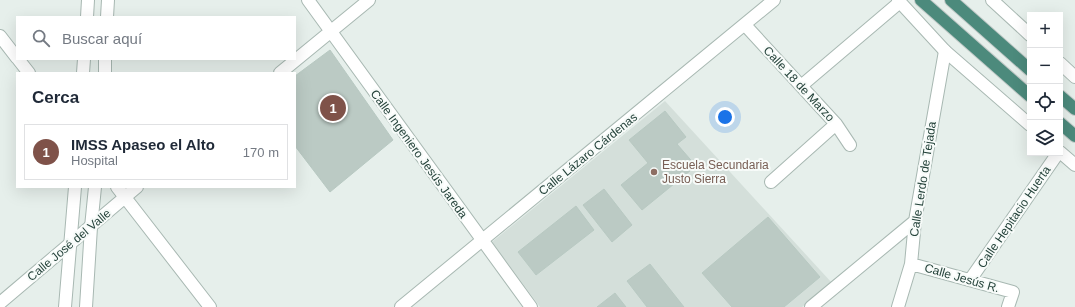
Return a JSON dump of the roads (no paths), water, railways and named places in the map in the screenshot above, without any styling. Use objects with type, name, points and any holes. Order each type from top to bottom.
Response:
[{"type":"highway","points":[[920,0],[1027,93]]},
{"type":"highway","points":[[951,0],[1027,67]]},
{"type":"highway","points":[[1063,99],[1075,109]]},
{"type":"highway","points":[[1063,126],[1075,136]]},
{"type":"street","points":[[87,16],[88,0]]},
{"type":"street","points":[[107,16],[108,0]]},
{"type":"street","name":"Calle Ingeniero Jesús Jareda","points":[[308,0],[531,307]]},
{"type":"street","points":[[281,72],[369,0]]},
{"type":"street","name":"Calle Lázaro Cárdenas","points":[[401,307],[774,0]]},
{"type":"street","points":[[992,0],[1027,32]]},
{"type":"street","points":[[801,86],[899,1],[945,50],[1027,122]]},
{"type":"street","name":"Calle 18 de Marzo","points":[[745,25],[836,124],[850,145]]},
{"type":"street","points":[[0,36],[16,57]]},
{"type":"street","name":"Calle Lerdo de Tejada","points":[[898,307],[911,264],[915,221],[945,50]]},
{"type":"street","points":[[19,60],[28,72]]},
{"type":"street","points":[[83,72],[84,60]]},
{"type":"street","points":[[105,60],[105,72]]},
{"type":"street","points":[[1063,66],[1075,76]]},
{"type":"street","points":[[771,182],[836,124]]},
{"type":"street","points":[[1063,155],[1075,165]]},
{"type":"street","name":"Calle Hepitacio Huerta","points":[[970,280],[1056,156]]},
{"type":"street","points":[[65,307],[75,188]]},
{"type":"street","points":[[86,307],[95,188]]},
{"type":"street","points":[[118,188],[210,307]]},
{"type":"street","name":"Calle José del Valle","points":[[0,303],[136,188]]},
{"type":"street","points":[[811,307],[915,221]]},
{"type":"street","name":"Calle Jesús R.","points":[[911,264],[1013,292],[1008,307]]},
{"type":"place","name":"IMSS Apaseo el Alto","points":[[333,108]]},
{"type":"place","name":"Escuela Secundaria Justo Sierra","points":[[654,172]]}]
